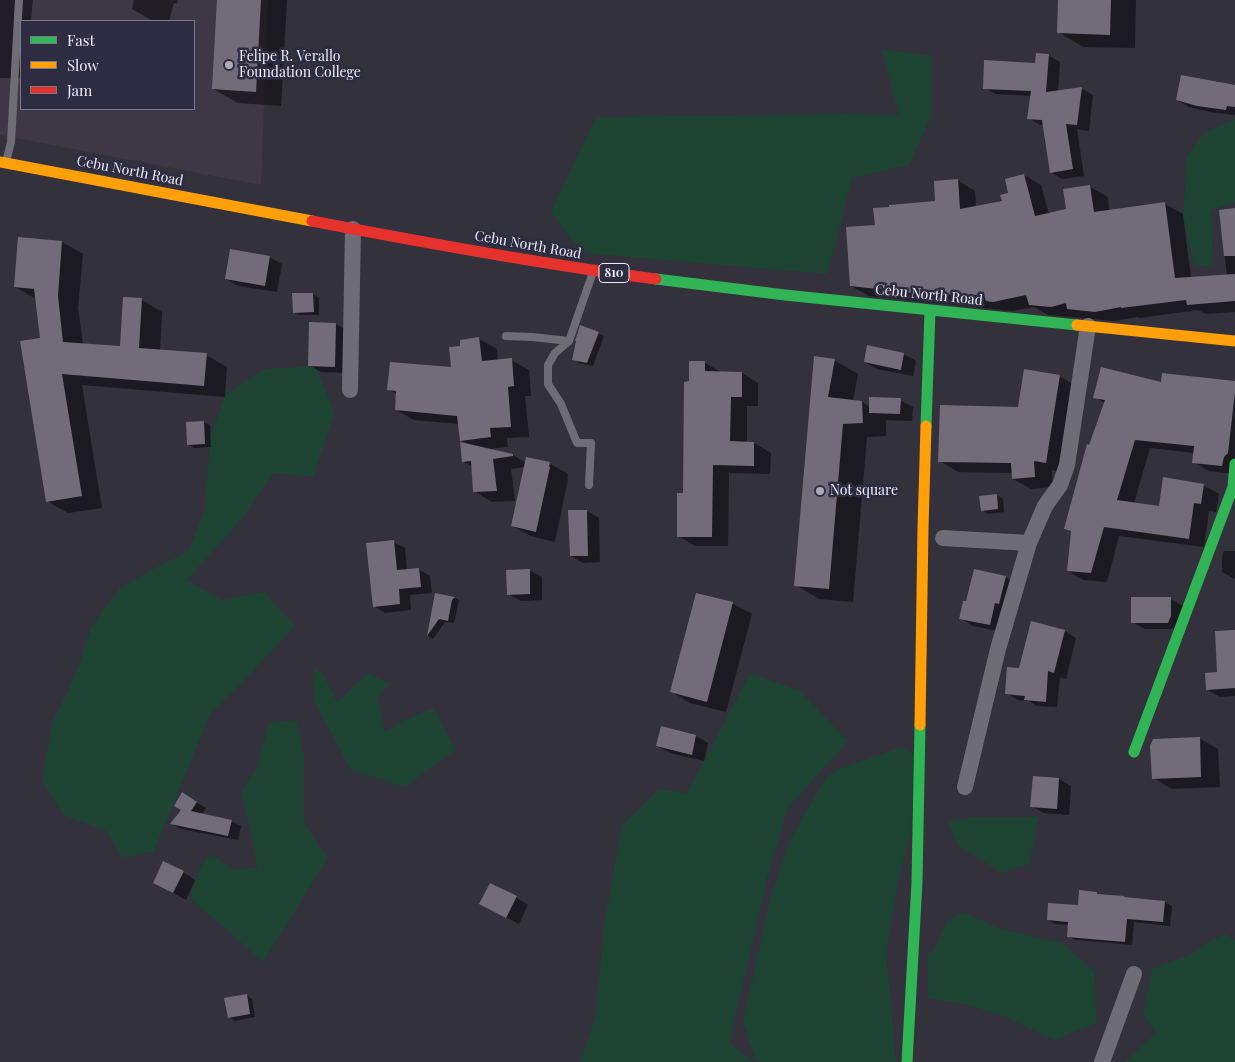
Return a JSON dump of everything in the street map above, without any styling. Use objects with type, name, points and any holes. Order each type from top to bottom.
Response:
[{"type":"main road","name":"Cebu North Road","points":[[3,162],[421,242],[593,271],[785,296],[1235,341]]},
{"type":"main road","points":[[908,1062],[917,882],[923,528],[930,311]]},
{"type":"main road","points":[[1134,752],[1233,487],[1235,464]]},
{"type":"street","points":[[350,390],[353,229]]},
{"type":"street","points":[[966,787],[998,648],[1028,543],[1045,506],[1060,485],[1067,465],[1088,326]]},
{"type":"street","points":[[943,538],[1028,543]]},
{"type":"street","points":[[1102,1062],[1134,974]]},
{"type":"lane","points":[[3,162],[10,142],[19,0]]},
{"type":"lane","points":[[589,485],[591,443],[577,443],[561,404],[548,384],[548,364],[555,352],[569,340],[593,271]]},
{"type":"lane","points":[[506,336],[569,340]]},
{"type":"shaded area","name":"Felipe R. Verallo Foundation College","points":[[0,0],[268,0],[261,185],[0,135]]},
{"type":"green space","points":[[882,49],[932,56],[931,117],[909,165],[852,178],[827,274],[582,253],[551,212],[596,117],[899,115]]},
{"type":"green space","points":[[1235,119],[1235,203],[1211,210],[1213,266],[1194,265],[1183,216],[1187,156],[1203,134]]},
{"type":"green space","points":[[315,366],[335,413],[313,477],[273,473],[245,515],[187,580],[222,600],[264,592],[295,626],[210,714],[154,851],[123,858],[106,831],[65,816],[42,781],[52,723],[80,662],[91,627],[119,589],[188,551],[205,510],[210,437],[226,394],[265,369]]},
{"type":"green space","points":[[313,667],[323,674],[337,702],[368,673],[390,684],[377,697],[385,732],[401,722],[433,708],[456,750],[405,787],[351,770],[315,703]]},
{"type":"green space","points":[[750,673],[800,691],[848,741],[787,809],[768,875],[729,1043],[754,1062],[580,1062],[596,1016],[603,931],[622,826],[659,789],[687,793]]},
{"type":"green space","points":[[296,720],[304,756],[304,823],[328,858],[263,962],[190,898],[199,870],[210,854],[233,869],[257,868],[253,840],[241,792],[256,770],[269,723]]},
{"type":"green space","points":[[901,747],[918,756],[910,835],[898,880],[886,950],[896,1062],[761,1062],[756,1060],[743,1023],[769,903],[789,842],[826,777],[839,769]]},
{"type":"green space","points":[[973,817],[1039,817],[1029,864],[1001,873],[958,845],[948,822]]},
{"type":"green space","points":[[963,912],[1001,929],[1062,943],[1095,972],[1096,1023],[1054,1040],[1005,1017],[968,1005],[928,998],[928,952],[933,952],[947,922]]},
{"type":"green space","points":[[1226,934],[1235,940],[1235,1062],[1125,1062],[1156,1033],[1143,1013],[1152,969],[1192,954],[1209,941]]},
{"type":"building","points":[[217,0],[261,0],[256,92],[212,89]]},
{"type":"building","points":[[1058,0],[1111,0],[1110,35],[1057,33]]},
{"type":"building","points":[[1036,53],[1049,54],[1046,92],[1082,87],[1077,125],[1066,124],[1073,169],[1050,173],[1042,120],[1027,119],[1031,91],[983,89],[984,60],[1035,63]]},
{"type":"building","points":[[1181,75],[1235,85],[1235,107],[1227,106],[1226,110],[1197,106],[1176,100]]},
{"type":"building","points":[[1024,174],[1035,216],[1066,209],[1063,189],[1090,185],[1094,212],[1165,202],[1175,278],[1235,274],[1235,301],[1187,305],[1186,300],[1121,307],[1095,312],[1067,309],[1066,303],[1051,307],[1029,305],[1026,295],[993,302],[986,301],[984,295],[919,294],[895,291],[895,288],[877,289],[850,286],[846,227],[875,225],[873,208],[935,201],[934,181],[958,179],[960,209],[1002,201],[1000,195],[1008,193],[1005,179]]},
{"type":"building","points":[[1235,208],[1235,256],[1224,256],[1219,210]]},
{"type":"building","points":[[18,237],[62,241],[58,296],[63,342],[120,346],[123,297],[142,298],[139,348],[207,353],[204,386],[62,374],[82,496],[46,502],[20,341],[40,338],[34,289],[14,287]]},
{"type":"building","points":[[230,249],[270,256],[265,286],[225,279]]},
{"type":"building","points":[[292,293],[313,293],[314,312],[293,313]]},
{"type":"building","points":[[309,322],[336,323],[335,367],[308,366]]},
{"type":"building","points":[[580,325],[599,332],[587,363],[572,360]]},
{"type":"building","points":[[479,337],[482,361],[512,358],[514,386],[508,387],[511,427],[490,428],[491,437],[460,441],[457,416],[395,410],[396,391],[387,390],[390,362],[451,367],[449,347],[460,346],[460,340]]},
{"type":"building","points":[[867,345],[904,353],[901,370],[864,362]]},
{"type":"building","name":"Not square","points":[[814,356],[835,359],[828,397],[862,401],[863,423],[843,424],[829,589],[794,586]]},
{"type":"building","points":[[689,361],[705,361],[705,371],[742,372],[742,397],[731,397],[730,441],[754,442],[754,466],[713,465],[712,537],[677,537],[677,493],[683,493],[684,382],[689,381]]},
{"type":"building","points":[[1101,367],[1161,382],[1162,373],[1235,381],[1228,453],[1224,457],[1222,466],[1192,463],[1194,446],[1135,440],[1117,500],[1159,506],[1163,477],[1204,484],[1201,504],[1194,503],[1189,539],[1104,527],[1091,573],[1067,571],[1071,531],[1064,529],[1087,444],[1089,445],[1105,400],[1093,398]]},
{"type":"building","points":[[1024,369],[1060,375],[1046,463],[1034,461],[1035,477],[1012,479],[1011,463],[938,462],[940,405],[1018,407]]},
{"type":"building","points":[[869,397],[901,398],[900,414],[869,413]]},
{"type":"building","points":[[204,421],[205,444],[187,445],[186,422]]},
{"type":"building","points":[[460,442],[513,454],[513,456],[493,459],[497,491],[473,492],[471,461],[462,462]]},
{"type":"building","points":[[526,457],[550,462],[536,532],[511,526]]},
{"type":"building","points":[[997,494],[998,509],[981,511],[979,496]]},
{"type":"building","points":[[568,510],[587,510],[588,556],[570,556]]},
{"type":"building","points":[[394,540],[397,570],[419,568],[421,587],[399,589],[400,604],[373,607],[366,543]]},
{"type":"building","points":[[530,569],[530,594],[507,595],[506,570]]},
{"type":"building","points":[[974,569],[1006,576],[999,604],[995,603],[990,625],[959,619],[963,601],[966,601]]},
{"type":"building","points":[[435,593],[455,597],[452,600],[448,621],[439,619],[427,636]]},
{"type":"building","points":[[696,593],[733,602],[707,702],[670,692]]},
{"type":"building","points":[[1131,597],[1171,597],[1171,616],[1168,623],[1131,623]]},
{"type":"building","points":[[1031,621],[1065,630],[1054,673],[1048,671],[1046,702],[1024,700],[1025,696],[1005,694],[1007,667],[1019,668]]},
{"type":"building","points":[[1235,630],[1235,688],[1206,690],[1205,673],[1217,672],[1215,631]]},
{"type":"building","points":[[661,726],[696,735],[692,755],[656,746]]},
{"type":"building","points":[[1200,737],[1201,777],[1152,779],[1150,746],[1153,739]]},
{"type":"building","points":[[1033,776],[1059,778],[1057,809],[1030,807]]},
{"type":"building","points":[[182,792],[197,802],[191,811],[232,820],[228,836],[170,824],[181,810],[174,806]]},
{"type":"building","points":[[163,861],[184,871],[173,893],[153,883]]},
{"type":"building","points":[[490,883],[517,896],[506,918],[479,904]]},
{"type":"building","points":[[1079,890],[1097,892],[1097,894],[1165,901],[1163,922],[1127,919],[1125,942],[1067,937],[1068,922],[1047,920],[1048,903],[1078,905]]},
{"type":"building","points":[[247,994],[250,1014],[228,1018],[224,998]]},
{"type":"traffic: fast","points":[[656,279],[785,295],[1077,325]]},
{"type":"traffic: fast","points":[[926,426],[930,311]]},
{"type":"traffic: fast","points":[[1134,752],[1233,487],[1235,464]]},
{"type":"traffic: fast","points":[[907,1062],[917,882],[920,725]]},
{"type":"traffic: slow","points":[[0,162],[312,221]]},
{"type":"traffic: slow","points":[[1077,325],[1235,341]]},
{"type":"traffic: slow","points":[[920,725],[926,426]]},
{"type":"traffic: jam","points":[[312,221],[483,253],[656,279]]},
{"type":"place","name":"Felipe R. Verallo Foundation College","points":[[229,65]]},
{"type":"place","name":"Not square","points":[[820,491]]}]
